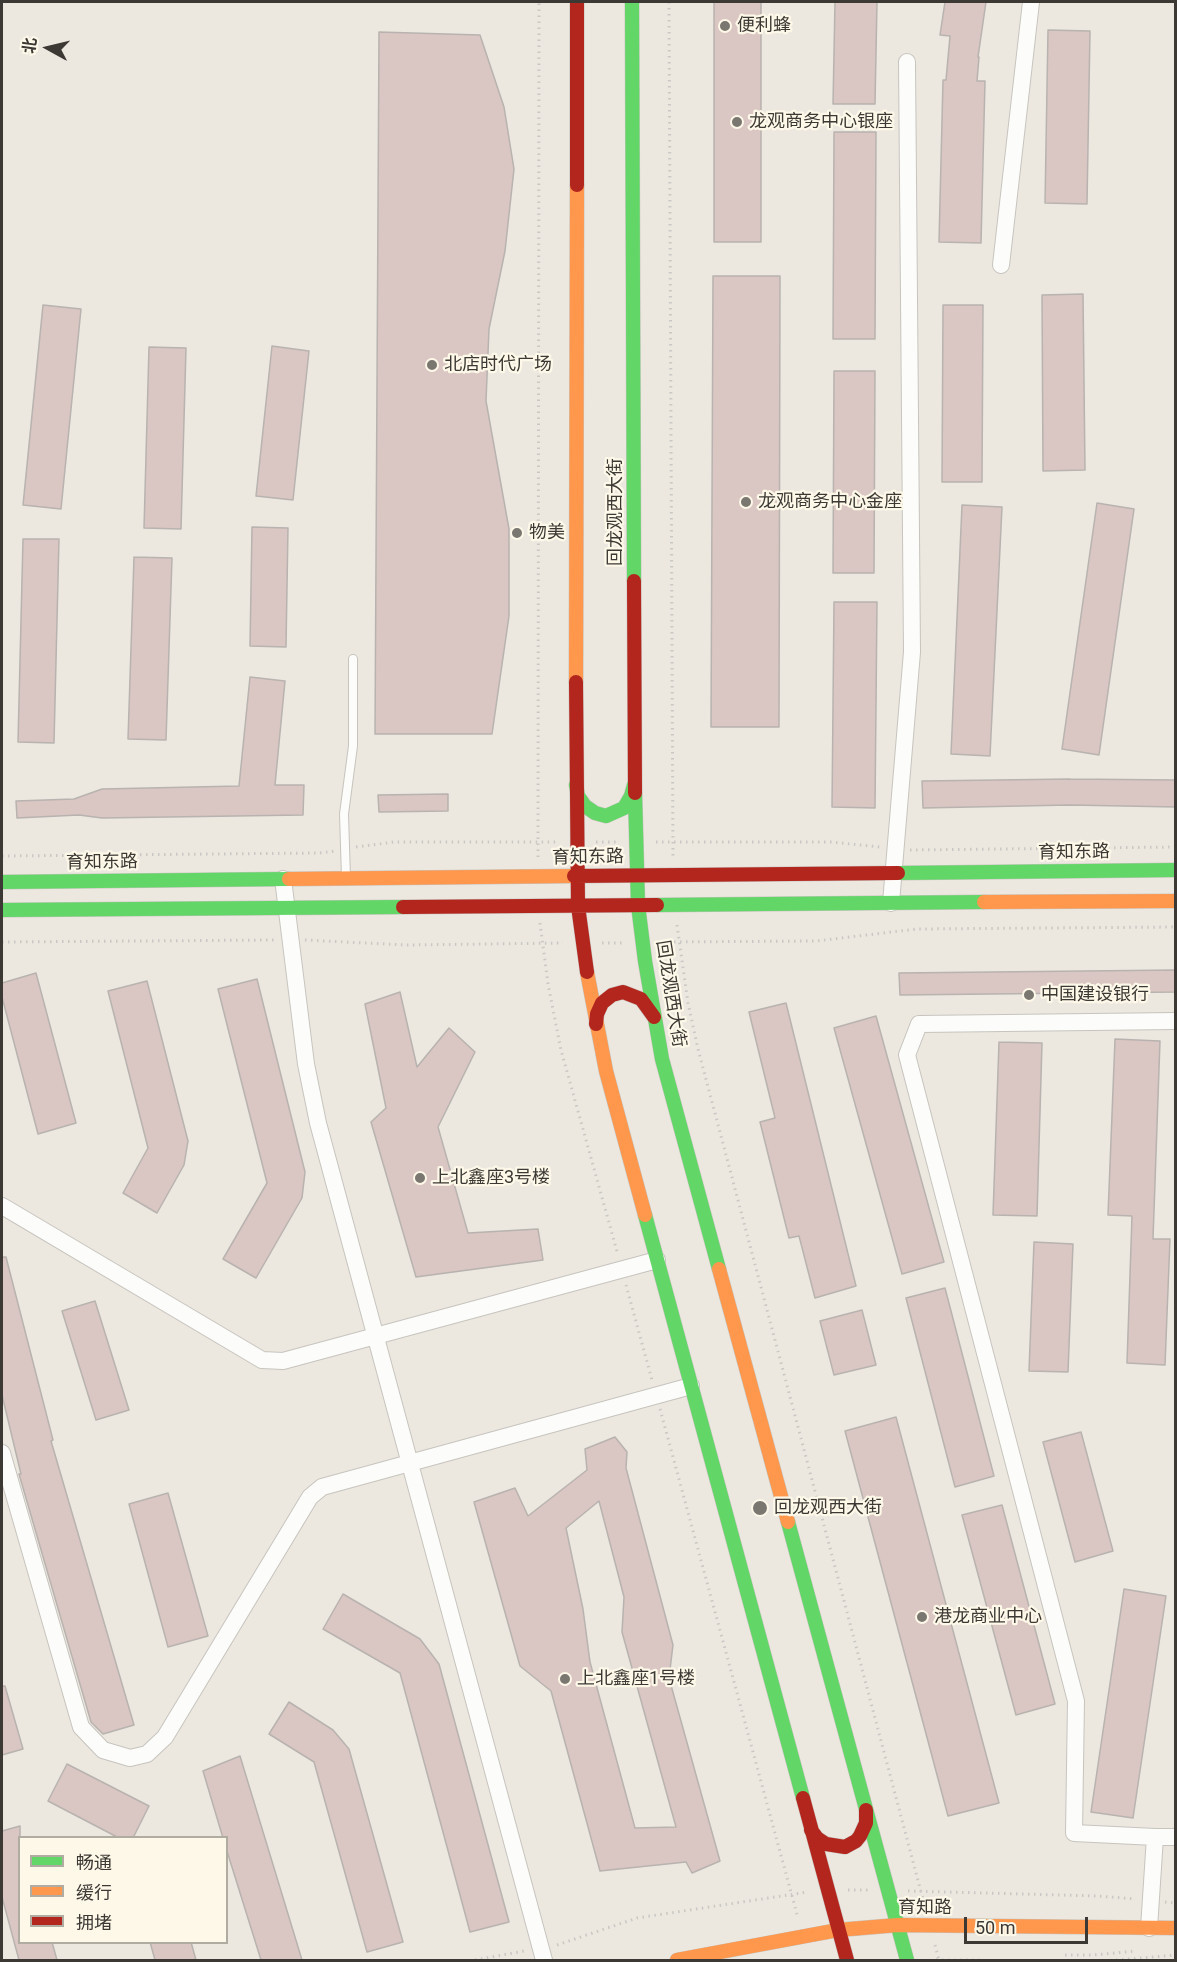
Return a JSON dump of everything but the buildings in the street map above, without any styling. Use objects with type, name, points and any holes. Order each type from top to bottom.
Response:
[{"type":"main road","points":[[577,2],[576,842],[578,906],[585,960],[606,1071],[847,1960]]},
{"type":"main road","name":"回龙观西大街","points":[[632,2],[634,842],[638,905],[645,961],[662,1059],[908,1960]]},
{"type":"main road","points":[[576,785],[578,796],[585,807],[606,816],[624,808],[631,796],[634,784]]},
{"type":"main road","name":"育知东路","points":[[2,882],[1176,870]]},
{"type":"main road","points":[[2,910],[1176,901]]},
{"type":"main road","points":[[596,1024],[602,1003],[612,995],[623,992],[641,999],[654,1017]]},
{"type":"main road","points":[[811,1830],[826,1844],[838,1847],[850,1845],[856,1841],[863,1830],[867,1815],[866,1808]]},
{"type":"main road","name":"育知路","points":[[678,1960],[838,1930],[898,1925],[1176,1928]]},
{"type":"street","points":[[1001,265],[1031,2]]},
{"type":"street","points":[[891,903],[912,652],[907,62]]},
{"type":"street","points":[[283,879],[311,1095],[544,1960]]},
{"type":"street","points":[[1176,1021],[919,1024],[907,1055],[1076,1701],[1074,1833],[1176,1837]]},
{"type":"street","points":[[2,1206],[262,1360],[283,1361],[657,1260]]},
{"type":"street","points":[[2,1453],[81,1727],[104,1750],[130,1758],[147,1754],[165,1737],[310,1497],[322,1487],[691,1386]]},
{"type":"street","points":[[1149,1928],[1155,1836]]},
{"type":"lane","points":[[346,879],[344,814],[353,746],[353,659]]},
{"type":"path","points":[[538,825],[539,2]]},
{"type":"path","points":[[669,2],[672,827]]},
{"type":"path","points":[[2,856],[319,853],[394,842],[831,842],[920,851],[1176,847]]},
{"type":"path","points":[[694,942],[816,941],[917,929],[1176,927]]},
{"type":"path","points":[[2,942],[291,940],[406,945],[514,944]]},
{"type":"path","points":[[545,962],[566,1072],[803,1937]]},
{"type":"path","points":[[682,965],[698,1049],[938,1960],[983,1960]]},
{"type":"path","points":[[1065,1955],[1136,1951]]},
{"type":"path","points":[[1116,1960],[1176,1955]]},
{"type":"traffic: fast","points":[[632,2],[634,581]]},
{"type":"traffic: fast","points":[[576,785],[578,796],[585,806],[595,813],[606,816],[624,808],[634,785]]},
{"type":"traffic: fast","points":[[635,793],[638,905],[662,1059],[719,1269]]},
{"type":"traffic: fast","points":[[898,873],[1176,870]]},
{"type":"traffic: fast","points":[[2,882],[289,879]]},
{"type":"traffic: fast","points":[[657,905],[984,902]]},
{"type":"traffic: fast","points":[[2,910],[403,907]]},
{"type":"traffic: fast","points":[[645,1215],[803,1798]]},
{"type":"traffic: fast","points":[[788,1522],[907,1960]]},
{"type":"traffic: slow","points":[[576,682],[577,185]]},
{"type":"traffic: slow","points":[[289,879],[574,876]]},
{"type":"traffic: slow","points":[[984,902],[1176,901]]},
{"type":"traffic: slow","points":[[587,972],[606,1071],[645,1215]]},
{"type":"traffic: slow","points":[[719,1269],[788,1522]]},
{"type":"traffic: slow","points":[[677,1960],[838,1930],[898,1925],[1176,1928]]},
{"type":"traffic: jam","points":[[577,2],[577,185]]},
{"type":"traffic: jam","points":[[634,581],[635,793]]},
{"type":"traffic: jam","points":[[576,682],[578,906],[587,972]]},
{"type":"traffic: jam","points":[[574,876],[898,873]]},
{"type":"traffic: jam","points":[[403,907],[657,905]]},
{"type":"traffic: jam","points":[[596,1024],[602,1003],[612,995],[623,992],[641,999],[654,1017]]},
{"type":"traffic: jam","points":[[803,1798],[847,1960]]},
{"type":"traffic: jam","points":[[811,1830],[826,1844],[845,1847],[860,1836],[866,1823],[866,1810]]},
{"type":"place","name":"便利蜂","points":[[725,26]]},
{"type":"place","name":"龙观商务中心银座","points":[[737,122]]},
{"type":"place","name":"北店时代广场","points":[[432,365]]},
{"type":"place","name":"龙观商务中心金座","points":[[746,502]]},
{"type":"place","name":"物美","points":[[517,533]]},
{"type":"place","name":"中国建设银行","points":[[1029,995]]},
{"type":"place","name":"上北鑫座3号楼","points":[[420,1178]]},
{"type":"place","name":"回龙观西大街","points":[[760,1508]]},
{"type":"place","name":"港龙商业中心","points":[[922,1617]]},
{"type":"place","name":"上北鑫座1号楼","points":[[565,1679]]}]
